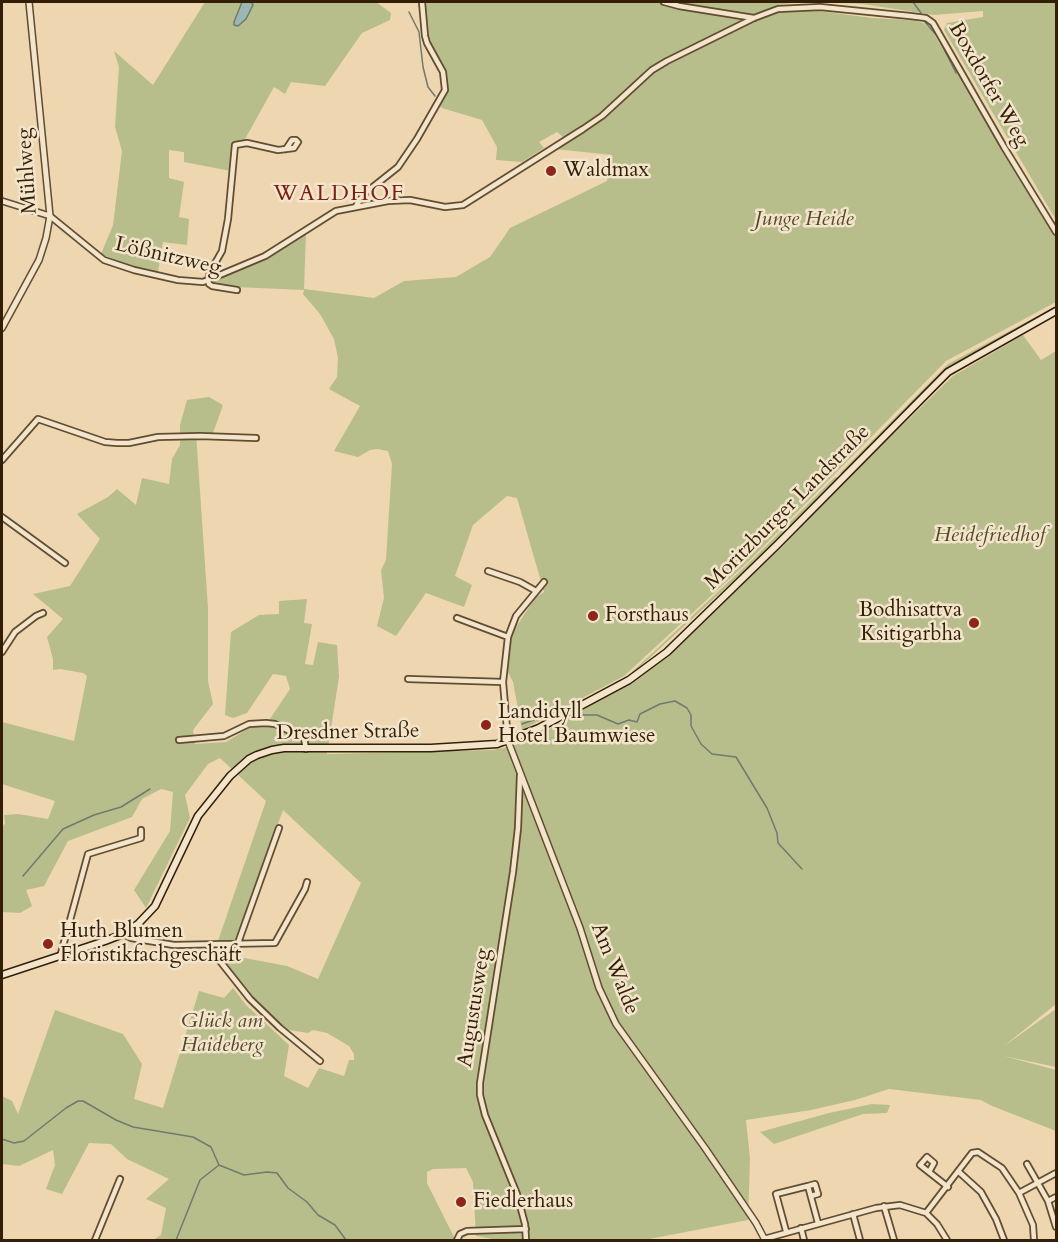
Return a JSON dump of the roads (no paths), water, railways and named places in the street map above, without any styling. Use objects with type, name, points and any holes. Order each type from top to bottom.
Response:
[{"type":"main road","name":"Moritzburger Landstraße","points":[[508,741],[540,728],[588,703],[629,680],[667,652],[777,545],[948,372],[1056,311]]},
{"type":"main road","name":"Dresdner Straße","points":[[2,975],[123,934],[138,924],[155,906],[198,816],[230,776],[249,759],[272,750],[466,747],[508,741]]},
{"type":"street","name":"Mühlweg","points":[[2,328],[39,260],[50,216],[29,2]]},
{"type":"street","points":[[356,206],[364,194],[398,167],[445,90],[446,80],[443,72],[427,43],[422,2]]},
{"type":"street","points":[[663,2],[753,18]]},
{"type":"street","name":"Boxdorfer Weg","points":[[208,280],[266,256],[336,211],[388,201],[410,200],[445,207],[463,205],[602,116],[652,70],[753,18],[778,9],[820,7],[926,18],[933,23],[998,137],[1056,232]]},
{"type":"street","points":[[208,280],[222,251],[228,219],[235,145],[247,143],[278,150],[286,149]]},
{"type":"street","name":"Lößnitzweg","points":[[2,201],[50,216],[104,260],[134,270],[178,280],[195,282],[208,280],[208,284],[212,286],[237,290]]},
{"type":"street","points":[[2,460],[38,419],[97,440],[117,443],[158,437],[256,438]]},
{"type":"street","points":[[2,517],[65,563]]},
{"type":"street","points":[[488,571],[520,582],[536,591]]},
{"type":"street","points":[[508,741],[503,682],[508,637],[516,616],[544,582]]},
{"type":"street","points":[[2,652],[15,632],[43,613]]},
{"type":"street","points":[[458,618],[508,637]]},
{"type":"street","points":[[408,679],[503,682]]},
{"type":"street","points":[[179,740],[224,735],[249,724],[266,723],[282,727],[304,738],[306,749]]},
{"type":"street","name":"Am Walde","points":[[508,741],[576,918],[600,988],[616,1024],[752,1216],[765,1240]]},
{"type":"street","name":"Augustusweg","points":[[520,775],[518,828],[513,872],[480,1095],[487,1120],[517,1194],[526,1229],[526,1240]]},
{"type":"street","points":[[238,943],[279,828]]},
{"type":"street","points":[[60,957],[88,854],[141,838],[141,830]]},
{"type":"street","points":[[123,934],[131,938],[174,945],[275,943],[307,882]]},
{"type":"street","points":[[208,946],[250,999],[289,1036],[320,1061]]},
{"type":"street","points":[[926,1213],[975,1152],[978,1152],[1002,1168],[1019,1193],[1033,1225],[1034,1240]]},
{"type":"street","points":[[1027,1164],[1048,1201],[1056,1227]]},
{"type":"street","points":[[929,1172],[948,1186]]},
{"type":"street","points":[[959,1172],[981,1192],[996,1219],[1004,1240]]},
{"type":"street","points":[[1019,1193],[1056,1173]]},
{"type":"street","points":[[94,1240],[120,1179]]},
{"type":"street","points":[[786,1232],[776,1194],[808,1186],[818,1223]]},
{"type":"street","points":[[1048,1201],[1056,1197]]},
{"type":"street","points":[[765,1240],[818,1223],[884,1206],[900,1205],[926,1213],[937,1224],[947,1240]]},
{"type":"street","points":[[884,1206],[894,1240]]},
{"type":"street","points":[[853,1214],[860,1240]]},
{"type":"street","points":[[801,1228],[804,1240]]},
{"type":"street","points":[[457,1240],[460,1234],[467,1231],[526,1229]]},
{"type":"water","points":[[242,2],[251,2],[253,5],[246,19],[238,26],[234,25],[234,22]]},
{"type":"waterway","points":[[913,2],[921,13]]},
{"type":"waterway","points":[[409,12],[419,32],[428,87],[435,96]]},
{"type":"waterway","points":[[924,21],[938,37],[956,73]]},
{"type":"waterway","points":[[579,715],[597,715],[618,724],[629,720],[637,722],[640,714],[660,704],[675,701],[687,708],[691,715],[691,726],[701,744],[712,754],[736,757],[767,808],[777,833],[778,843],[802,869]]},
{"type":"waterway","points":[[522,724],[573,706]]},
{"type":"waterway","points":[[23,876],[63,829],[94,815],[121,807],[150,789]]},
{"type":"waterway","points":[[2,1139],[14,1143],[24,1141],[66,1108],[78,1101],[83,1101],[133,1127],[193,1137],[211,1147],[219,1165]]},
{"type":"waterway","points":[[176,1240],[200,1180],[219,1165],[244,1175],[277,1173],[288,1188],[307,1202],[318,1215],[335,1225],[346,1240]]},
{"type":"place","name":"Waldmax","points":[[551,171]]},
{"type":"place","name":"Forsthaus","points":[[593,616]]},
{"type":"place","name":"Bodhisattva Ksitigarbha","points":[[974,623]]},
{"type":"place","name":"Landidyll Hotel Baumwiese","points":[[486,725]]},
{"type":"place","name":"Huth Blumen Floristikfachgeschäft","points":[[48,944]]},
{"type":"place","name":"Fiedlerhaus","points":[[461,1202]]},
{"type":"district","name":"WALDHOF","points":[[339,195]]},
{"type":"park label","name":"Junge Heide","points":[[804,220]]},
{"type":"park label","name":"Heidefriedhof","points":[[990,536]]},
{"type":"park label","name":"Glück am Haideberg","points":[[222,1034]]}]
